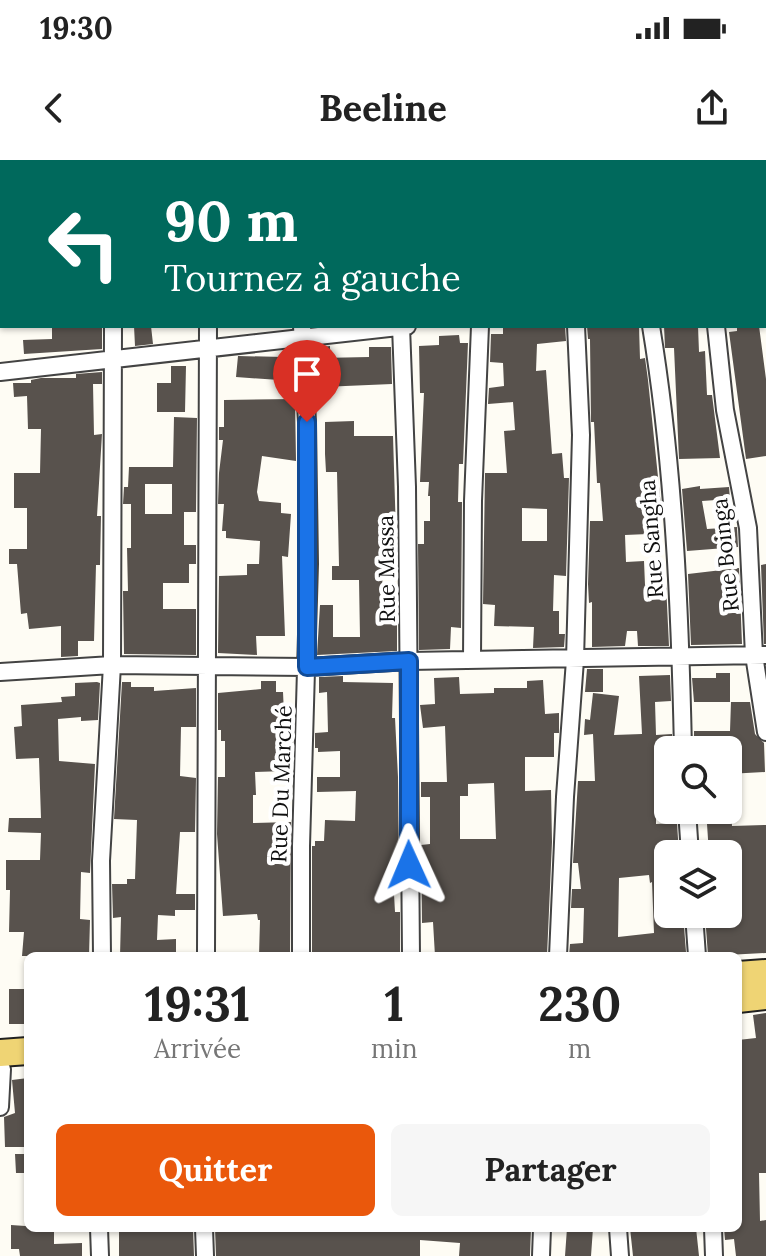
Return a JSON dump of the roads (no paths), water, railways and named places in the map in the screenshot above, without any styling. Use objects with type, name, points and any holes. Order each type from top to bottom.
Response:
[{"type":"main road","points":[[742,975],[766,973]]},
{"type":"main road","points":[[742,999],[766,996]]},
{"type":"main road","points":[[1,1064],[24,1053]]},
{"type":"main road","points":[[1,1064],[24,1068]]},
{"type":"street","points":[[102,952],[101,861],[112,665],[113,328]]},
{"type":"street","points":[[206,952],[208,328]]},
{"type":"street","points":[[0,372],[207,350],[302,332],[368,328]]},
{"type":"street","name":"Rue Massa","points":[[401,328],[407,487],[411,952]]},
{"type":"street","points":[[472,660],[473,501],[480,328]]},
{"type":"street","points":[[558,952],[575,660],[581,435],[576,328]]},
{"type":"street","name":"Rue Sangha","points":[[651,328],[661,387],[673,517],[683,736]]},
{"type":"street","name":"Rue Boinga","points":[[716,328],[725,410],[748,528],[766,732]]},
{"type":"street","name":"Rue Du Marché","points":[[301,952],[307,667],[307,422],[302,332]]},
{"type":"street","points":[[0,672],[112,665],[307,667],[409,661],[760,655]]},
{"type":"street","points":[[695,928],[697,952]]},
{"type":"street","points":[[0,1107],[1,1064]]},
{"type":"street","points":[[99,1232],[100,1256]]},
{"type":"street","points":[[204,1232],[205,1256]]},
{"type":"street","points":[[541,1256],[542,1232]]},
{"type":"street","points":[[618,1232],[620,1256]]},
{"type":"street","points":[[713,1232],[714,1256]]}]
